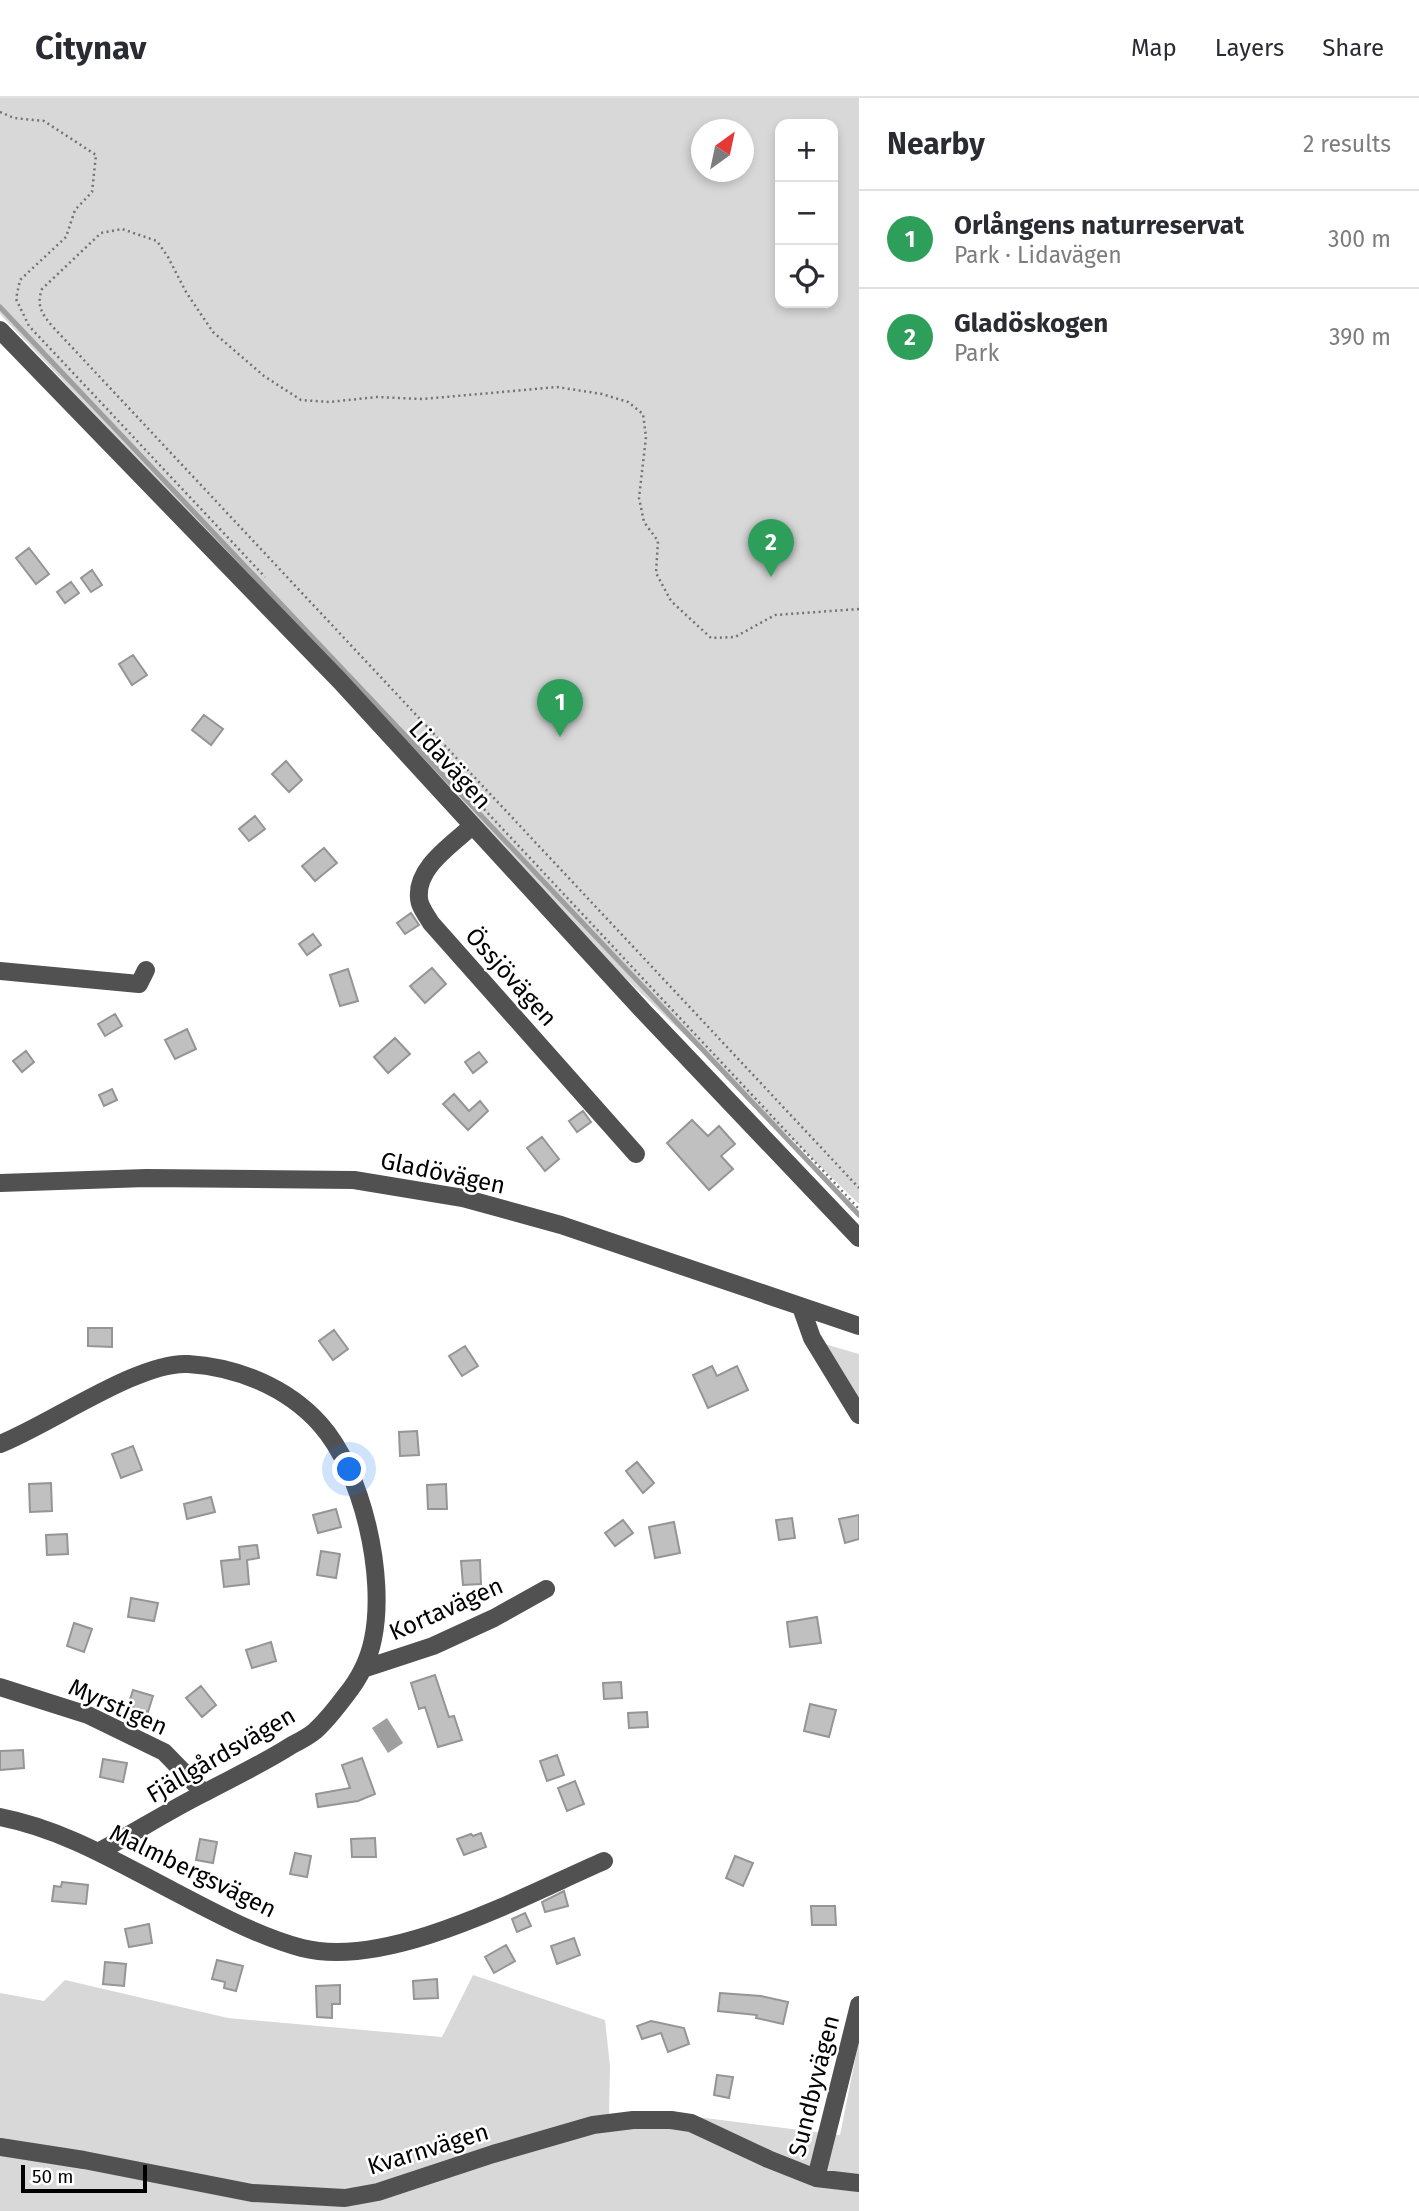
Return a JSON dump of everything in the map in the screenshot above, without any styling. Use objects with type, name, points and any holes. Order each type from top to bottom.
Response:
[{"type":"street","name":"Lidavägen","points":[[0,330],[331,671],[644,1012],[859,1238]]},
{"type":"street","name":"Össjövägen","points":[[472,826],[429,866],[420,882],[418,901],[431,923],[636,1154]]},
{"type":"street","points":[[0,971],[139,984],[146,970]]},
{"type":"street","name":"Gladövägen","points":[[0,1183],[146,1178],[354,1180],[463,1198],[561,1225],[679,1263],[859,1326]]},
{"type":"street","points":[[800,1307],[812,1338],[859,1415]]},
{"type":"street","name":"Fjällgårdsvägen","points":[[0,1444],[141,1374],[186,1364],[233,1370],[289,1397],[320,1424],[341,1454],[365,1512],[376,1572],[376,1612],[373,1639],[363,1669],[346,1695],[314,1732],[259,1766],[98,1852]]},
{"type":"street","name":"Kortavägen","points":[[363,1669],[432,1647],[494,1618],[546,1589]]},
{"type":"street","name":"Myrstigen","points":[[0,1687],[88,1715],[163,1752],[204,1793]]},
{"type":"street","name":"Malmbergsvägen","points":[[0,1817],[34,1824],[98,1852],[249,1930],[304,1948],[355,1952],[416,1941],[604,1861]]},
{"type":"street","name":"Sundbyvägen","points":[[816,2178],[859,2005]]},
{"type":"street","name":"Kvarnvägen","points":[[0,2147],[84,2160],[251,2193],[345,2198],[377,2192],[593,2125],[633,2120],[671,2120],[691,2123],[816,2178],[859,2183]]},
{"type":"path","points":[[0,112],[14,118],[44,121],[96,155],[92,192],[75,210],[66,237],[20,280],[16,299],[29,326],[268,580]]},
{"type":"path","points":[[859,609],[775,615],[734,638],[711,638],[671,601],[656,573],[658,541],[644,522],[639,498],[646,437],[643,414],[628,402],[602,394],[557,387],[423,399],[377,397],[329,402],[301,400],[264,376],[214,332],[186,292],[169,257],[157,241],[122,229],[101,233],[42,289],[39,299],[41,313],[53,327],[859,1188]]},
{"type":"path","points":[[466,790],[859,1209]]},
{"type":"shaded area","points":[[0,98],[859,98],[859,1204],[611,964],[0,314]]},
{"type":"shaded area","points":[[821,1343],[859,1354],[859,1404]]},
{"type":"shaded area","points":[[387,1718],[403,1743],[388,1753],[372,1728]]},
{"type":"shaded area","points":[[473,1975],[605,2020],[610,2066],[609,2114],[658,2112],[840,2135],[859,2040],[859,2211],[0,2211],[0,1993],[44,2001],[65,1980],[228,2018],[442,2037]]},
{"type":"building","points":[[29,548],[49,574],[36,584],[16,558]]},
{"type":"building","points":[[92,570],[102,585],[91,592],[81,578]]},
{"type":"building","points":[[71,582],[79,593],[65,603],[57,592]]},
{"type":"building","points":[[133,655],[147,675],[132,685],[119,664]]},
{"type":"building","points":[[204,715],[223,729],[211,745],[192,730]]},
{"type":"building","points":[[286,761],[302,780],[289,792],[272,774]]},
{"type":"building","points":[[255,816],[265,829],[249,841],[239,829]]},
{"type":"building","points":[[324,848],[337,863],[315,881],[302,866]]},
{"type":"building","points":[[411,913],[419,925],[405,934],[397,923]]},
{"type":"building","points":[[313,934],[321,945],[307,955],[299,944]]},
{"type":"building","points":[[432,968],[446,984],[425,1003],[410,986]]},
{"type":"building","points":[[348,969],[358,1001],[340,1006],[330,975]]},
{"type":"building","points":[[115,1014],[122,1026],[105,1036],[98,1024]]},
{"type":"building","points":[[187,1029],[196,1049],[175,1059],[165,1040]]},
{"type":"building","points":[[395,1038],[410,1054],[388,1073],[374,1057]]},
{"type":"building","points":[[26,1051],[34,1062],[22,1072],[13,1061]]},
{"type":"building","points":[[479,1052],[487,1062],[473,1073],[465,1062]]},
{"type":"building","points":[[112,1089],[117,1100],[104,1106],[99,1095]]},
{"type":"building","points":[[454,1094],[469,1111],[480,1101],[488,1111],[468,1130],[443,1104]]},
{"type":"building","points":[[583,1111],[591,1122],[577,1132],[569,1121]]},
{"type":"building","points":[[692,1120],[708,1136],[719,1126],[735,1144],[721,1156],[733,1169],[709,1190],[667,1143]]},
{"type":"building","points":[[542,1137],[559,1159],[545,1171],[527,1148]]},
{"type":"building","points":[[88,1328],[112,1328],[112,1347],[88,1346]]},
{"type":"building","points":[[334,1330],[348,1349],[333,1360],[319,1341]]},
{"type":"building","points":[[465,1346],[478,1366],[462,1376],[449,1356]]},
{"type":"building","points":[[712,1366],[717,1376],[737,1366],[748,1390],[708,1408],[693,1375]]},
{"type":"building","points":[[417,1431],[419,1455],[400,1456],[399,1432]]},
{"type":"building","points":[[133,1446],[142,1470],[121,1478],[112,1454]]},
{"type":"building","points":[[637,1462],[654,1483],[643,1493],[626,1471]]},
{"type":"building","points":[[51,1483],[52,1511],[30,1512],[29,1484]]},
{"type":"building","points":[[446,1484],[447,1509],[428,1509],[427,1485]]},
{"type":"building","points":[[211,1497],[215,1512],[187,1519],[184,1504]]},
{"type":"building","points":[[336,1509],[341,1527],[318,1533],[313,1515]]},
{"type":"building","points":[[859,1515],[859,1539],[845,1543],[839,1519]]},
{"type":"building","points":[[792,1518],[795,1538],[779,1540],[776,1520]]},
{"type":"building","points":[[623,1520],[633,1533],[615,1546],[605,1533]]},
{"type":"building","points":[[674,1522],[680,1553],[655,1558],[649,1527]]},
{"type":"building","points":[[67,1534],[68,1554],[47,1555],[46,1535]]},
{"type":"building","points":[[257,1545],[259,1558],[247,1560],[249,1584],[224,1587],[221,1561],[240,1559],[239,1547]]},
{"type":"building","points":[[321,1551],[340,1554],[336,1578],[317,1575]]},
{"type":"building","points":[[480,1560],[481,1584],[463,1585],[461,1561]]},
{"type":"building","points":[[131,1598],[158,1603],[154,1621],[128,1617]]},
{"type":"building","points":[[817,1617],[821,1643],[790,1647],[787,1622]]},
{"type":"building","points":[[74,1623],[92,1629],[84,1652],[67,1646]]},
{"type":"building","points":[[271,1642],[276,1661],[252,1668],[246,1650]]},
{"type":"building","points":[[435,1675],[449,1717],[454,1716],[462,1740],[438,1747],[425,1707],[419,1709],[411,1683]]},
{"type":"building","points":[[621,1682],[622,1698],[604,1699],[603,1683]]},
{"type":"building","points":[[201,1686],[216,1705],[202,1717],[186,1698]]},
{"type":"building","points":[[133,1690],[153,1696],[148,1712],[128,1706]]},
{"type":"building","points":[[810,1704],[836,1710],[829,1737],[804,1731]]},
{"type":"building","points":[[647,1712],[648,1727],[629,1728],[628,1713]]},
{"type":"building","points":[[23,1750],[24,1768],[0,1770],[0,1751]]},
{"type":"building","points":[[557,1755],[564,1775],[547,1781],[540,1761]]},
{"type":"building","points":[[362,1758],[375,1794],[358,1801],[318,1807],[316,1794],[350,1788],[342,1765]]},
{"type":"building","points":[[103,1759],[127,1763],[123,1782],[100,1777]]},
{"type":"building","points":[[575,1781],[584,1804],[567,1811],[558,1788]]},
{"type":"building","points":[[481,1833],[486,1847],[464,1855],[457,1839]]},
{"type":"building","points":[[375,1838],[376,1857],[352,1857],[351,1839]]},
{"type":"building","points":[[200,1839],[217,1842],[213,1863],[196,1860]]},
{"type":"building","points":[[295,1853],[311,1856],[307,1877],[290,1874]]},
{"type":"building","points":[[735,1856],[753,1863],[743,1886],[726,1878]]},
{"type":"building","points":[[62,1882],[88,1885],[86,1904],[52,1901],[54,1886],[61,1887]]},
{"type":"building","points":[[564,1891],[568,1906],[545,1912],[542,1902]]},
{"type":"building","points":[[811,1906],[835,1906],[836,1925],[812,1925]]},
{"type":"building","points":[[525,1913],[531,1926],[517,1932],[512,1919]]},
{"type":"building","points":[[149,1924],[152,1943],[129,1947],[125,1929]]},
{"type":"building","points":[[574,1938],[580,1955],[557,1964],[551,1946]]},
{"type":"building","points":[[506,1945],[515,1961],[494,1973],[485,1957]]},
{"type":"building","points":[[217,1960],[243,1966],[236,1991],[224,1988],[225,1982],[212,1979]]},
{"type":"building","points":[[105,1962],[126,1964],[124,1986],[103,1984]]},
{"type":"building","points":[[437,1979],[438,1998],[414,1999],[413,1981]]},
{"type":"building","points":[[340,1985],[340,2004],[332,2004],[332,2018],[317,2017],[316,1986]]},
{"type":"building","points":[[720,1993],[761,1996],[788,2002],[783,2024],[756,2018],[757,2015],[718,2011]]},
{"type":"building","points":[[651,2021],[684,2028],[689,2044],[668,2052],[661,2033],[642,2039],[637,2026]]},
{"type":"building","points":[[717,2075],[733,2077],[729,2098],[714,2095]]},
{"type":"waterway","points":[[0,307],[859,1215]]},
{"type":"place","name":"Gladöskogen","points":[[771,577]]},
{"type":"place","name":"Orlångens naturreservat","points":[[560,737]]}]
